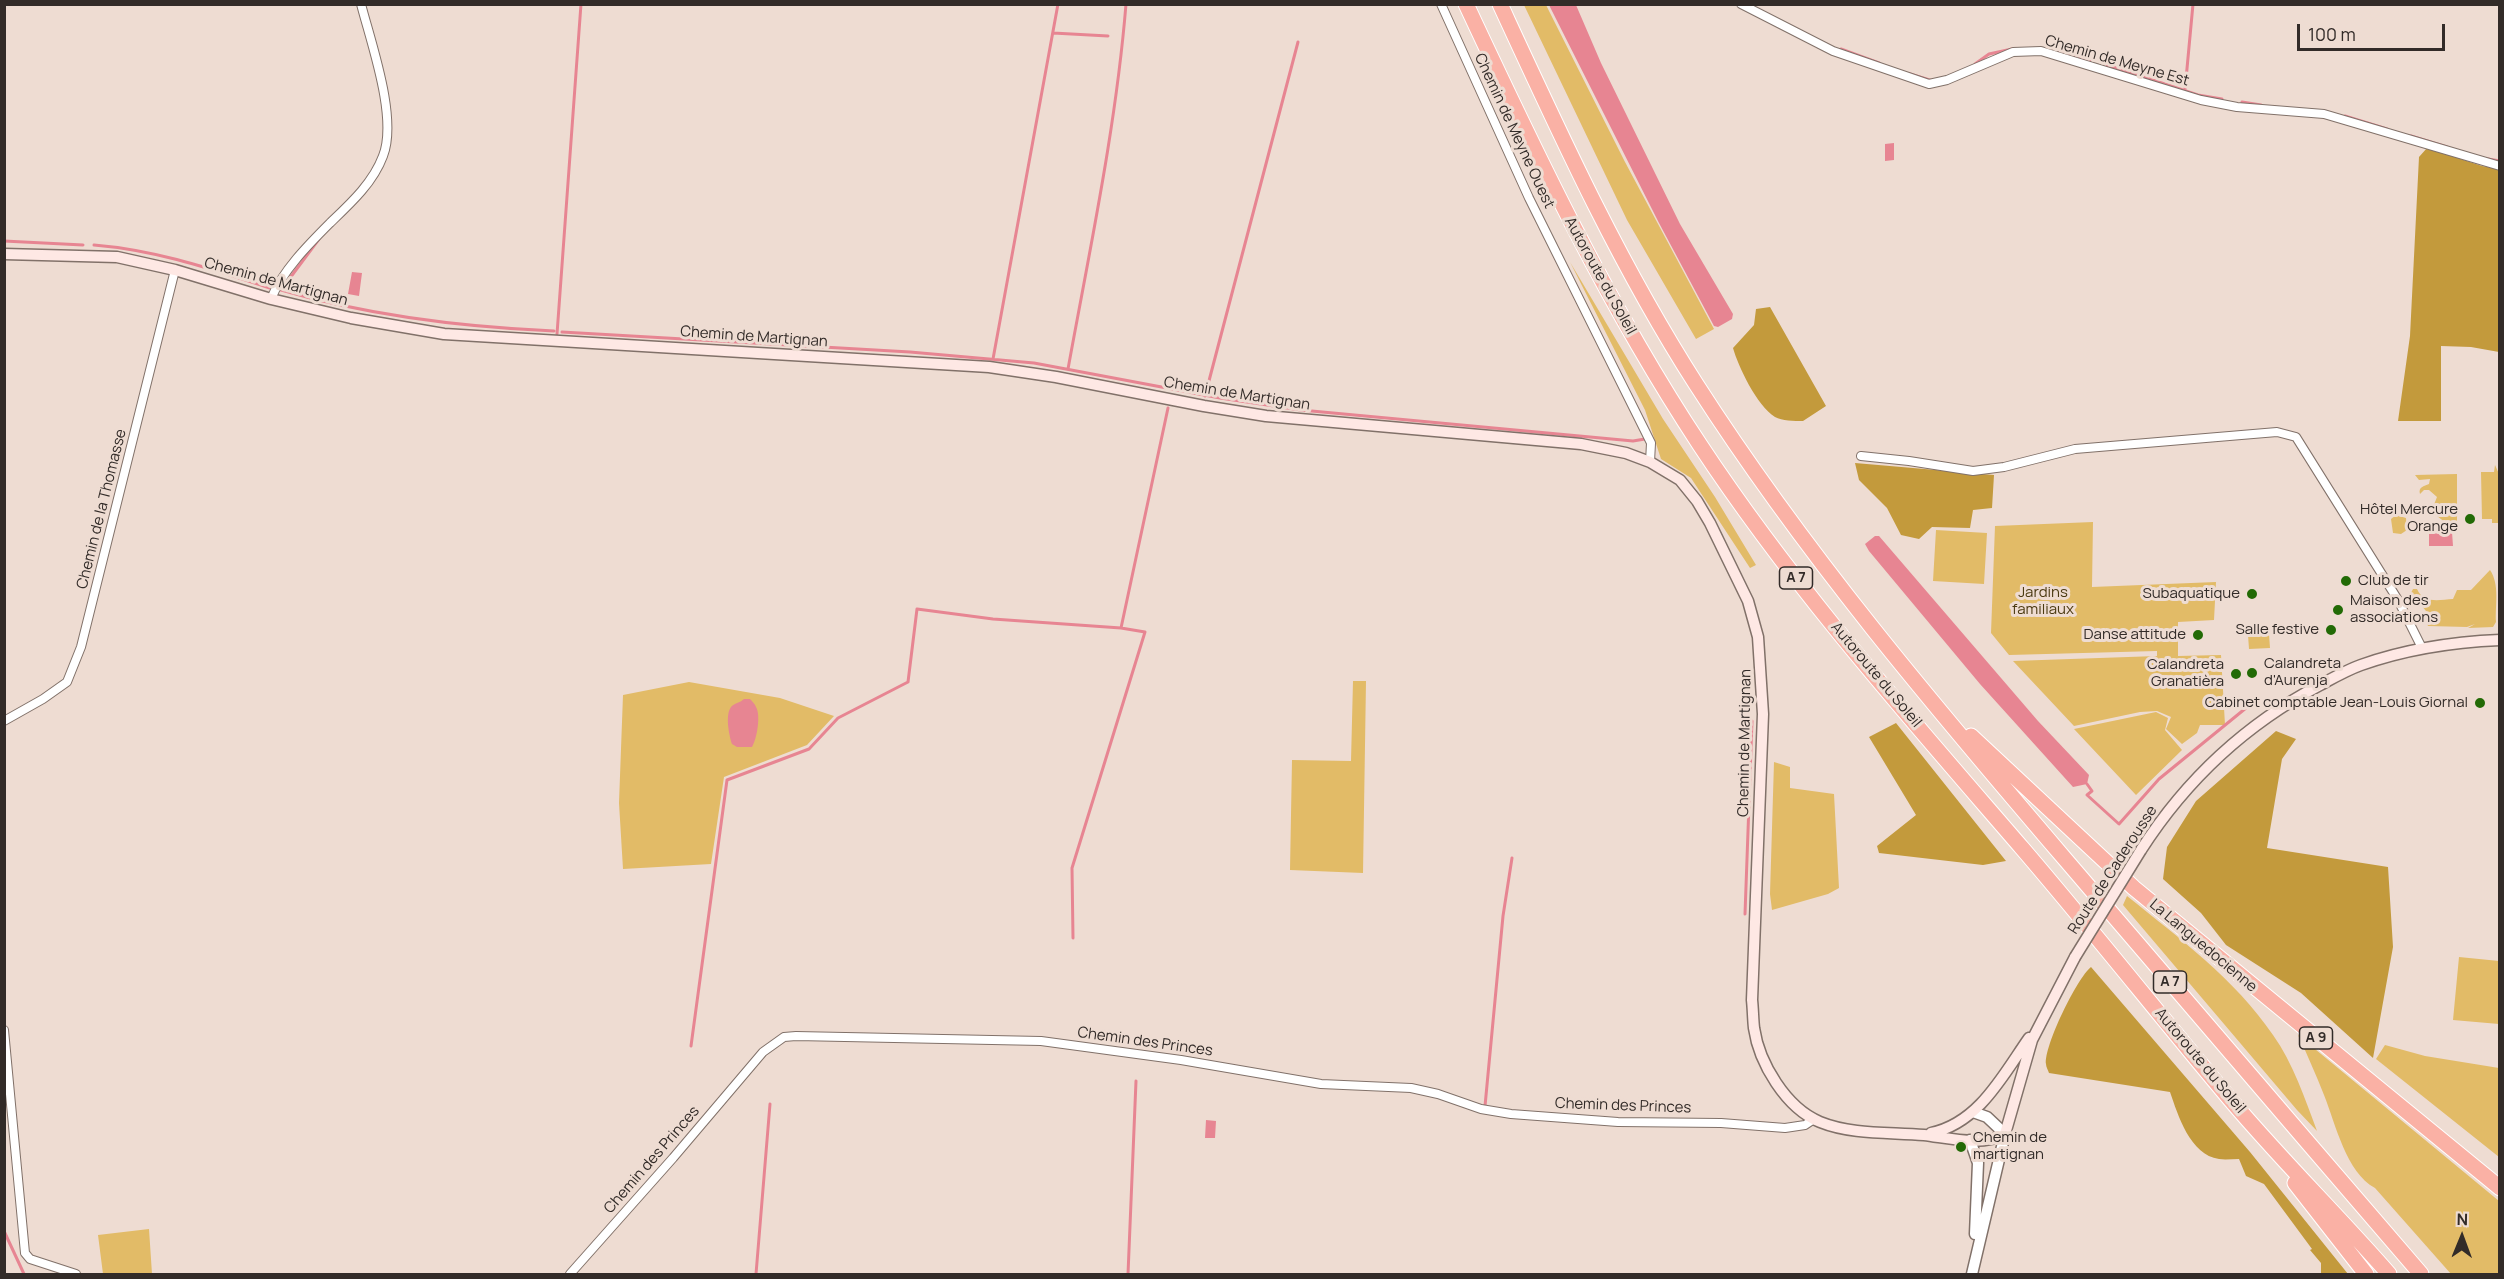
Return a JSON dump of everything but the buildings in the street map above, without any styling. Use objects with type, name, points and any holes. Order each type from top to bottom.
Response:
[{"type":"highway","name":"Autoroute du Soleil","points":[[1466,4],[1558,198],[1602,283],[1678,410],[1743,507],[1846,640],[2155,1006],[2221,1089],[2389,1275]]},
{"type":"highway","name":"Autoroute du Soleil","points":[[1500,4],[1608,230],[1644,297],[1695,382],[1779,506],[1920,689],[2421,1275]]},
{"type":"highway","name":"La Languedocienne","points":[[1920,689],[2134,888],[2499,1188]]},
{"type":"highway","points":[[2221,1089],[2366,1275]]},
{"type":"main road","name":"Chemin de Martignan","points":[[4,254],[117,257],[175,270],[271,299],[384,325],[444,334],[990,367],[1266,416],[1581,444],[1626,453],[1650,462],[1680,480],[1697,501],[1740,582],[1758,637],[1763,714],[1752,1000],[1754,1029],[1762,1057],[1771,1075],[1797,1107],[1814,1119],[1855,1130],[1970,1140],[1998,1138],[2005,1134]]},
{"type":"main road","name":"Route de Caderousse","points":[[2005,1134],[2019,1079],[2038,1024],[2075,957],[2159,821],[2192,783],[2229,746],[2295,699],[2360,666],[2422,648],[2499,640]]},
{"type":"main road","name":"Chemin de Martignan","points":[[1922,1135],[1950,1128],[1973,1112],[1991,1091],[2038,1024]]},
{"type":"street","points":[[271,299],[286,275],[318,235],[362,192],[384,155],[387,124],[385,97],[361,4]]},
{"type":"street","name":"Chemin de Meyne Ouest","points":[[1441,4],[1529,198],[1651,442],[1650,462]]},
{"type":"street","name":"Chemin de Meyne Est","points":[[1741,4],[1833,51],[1929,84],[1947,80],[2013,52],[2041,51],[2201,100],[2237,107],[2324,114],[2499,166]]},
{"type":"street","name":"Chemin de la Thomasse","points":[[4,721],[43,699],[67,682],[81,647],[175,270]]},
{"type":"street","points":[[1862,456],[1973,471],[2004,467],[2075,449],[2107,445],[2277,432],[2296,437],[2398,600],[2422,648]]},
{"type":"street","points":[[4,1030],[25,1248],[30,1259],[76,1275]]},
{"type":"street","name":"Chemin des Princes","points":[[570,1275],[674,1158],[763,1052],[783,1037],[1041,1041],[1181,1060],[1321,1084],[1411,1088],[1438,1094],[1480,1109],[1511,1114],[1618,1122],[1720,1123],[1785,1128],[1805,1125],[1814,1119]]},
{"type":"street","points":[[1973,1112],[1987,1117],[2005,1134]]},
{"type":"street","name":"Route de Caderousse","points":[[1973,1273],[2005,1134]]},
{"type":"street","points":[[1970,1140],[1978,1163],[1973,1273]]},
{"type":"green space","points":[[1524,5],[1546,5],[1625,162],[1714,329],[1696,339],[1627,220]]},
{"type":"green space","points":[[1570,262],[1663,419],[1715,497],[1756,565],[1750,568],[1691,478],[1661,459],[1645,410]]},
{"type":"green space","points":[[2495,465],[2499,474],[2500,523],[2492,523],[2492,519],[2482,519],[2481,472],[2494,472]]},
{"type":"green space","points":[[2457,474],[2457,523],[2446,523],[2437,516],[2419,512],[2419,504],[2427,508],[2433,507],[2437,497],[2429,490],[2424,490],[2420,494],[2421,488],[2429,484],[2430,479],[2419,480],[2415,475]]},
{"type":"green space","points":[[2396,515],[2406,518],[2407,530],[2401,534],[2393,533],[2391,519]]},
{"type":"green space","name":"Jardins familiaux","points":[[2093,522],[2092,587],[2216,582],[2214,620],[2178,622],[2178,656],[2221,655],[2225,725],[2200,725],[2197,733],[2182,744],[2166,729],[2171,717],[2157,711],[2140,712],[2074,726],[2013,661],[2157,656],[2157,651],[2009,655],[1991,633],[1995,526]]},
{"type":"green space","points":[[1936,530],[1987,533],[1984,584],[1933,581]]},
{"type":"green space","points":[[2490,570],[2496,589],[2496,622],[2493,627],[2468,628],[2475,624],[2467,627],[2428,626],[2423,613],[2426,611],[2411,593],[2413,589],[2417,589],[2427,599],[2453,599],[2457,590],[2471,590]]},
{"type":"green space","points":[[2269,634],[2270,648],[2249,649],[2248,635]]},
{"type":"green space","points":[[1353,681],[1366,681],[1363,873],[1290,870],[1292,760],[1351,761]]},
{"type":"green space","points":[[689,682],[780,698],[834,716],[807,745],[724,777],[711,864],[623,869],[619,803],[623,695]]},
{"type":"green space","points":[[2156,712],[2168,718],[2165,730],[2182,750],[2136,795],[2074,729]]},
{"type":"green space","points":[[1774,762],[1790,767],[1790,788],[1834,794],[1839,888],[1828,894],[1772,910],[1770,894]]},
{"type":"green space","points":[[2127,896],[2224,977],[2258,1015],[2287,1057],[2317,1131],[2123,905]]},
{"type":"green space","points":[[2459,957],[2499,961],[2499,1024],[2453,1020]]},
{"type":"green space","points":[[2298,1035],[2499,1201],[2499,1274],[2451,1274],[2375,1188],[2356,1171],[2343,1147],[2321,1087]]},
{"type":"green space","points":[[2385,1045],[2425,1056],[2499,1068],[2499,1157],[2376,1059]]},
{"type":"green space","points":[[149,1229],[152,1274],[103,1274],[98,1235]]},
{"type":"shaded area","points":[[1549,5],[1576,5],[1601,63],[1680,224],[1733,314],[1732,319],[1718,327],[1714,326],[1659,223]]},
{"type":"shaded area","points":[[1894,143],[1894,160],[1885,161],[1885,144]]},
{"type":"shaded area","points":[[2427,148],[2482,166],[2499,169],[2499,352],[2471,347],[2441,346],[2441,421],[2398,421],[2410,336],[2419,157]]},
{"type":"shaded area","points":[[352,272],[362,273],[359,296],[348,294]]},
{"type":"shaded area","points":[[1770,307],[1826,406],[1803,421],[1788,421],[1768,412],[1749,385],[1733,348],[1754,325],[1756,309]]},
{"type":"shaded area","points":[[1855,463],[1994,475],[1992,508],[1973,510],[1970,528],[1932,527],[1919,539],[1901,535],[1887,508],[1859,480]]},
{"type":"shaded area","points":[[2429,532],[2452,532],[2453,546],[2429,546]]},
{"type":"shaded area","points":[[1875,536],[1879,536],[2038,721],[2089,775],[2087,784],[2073,787],[1980,684],[1869,551],[1865,544]]},
{"type":"shaded area","points":[[744,699],[750,699],[755,705],[758,716],[758,727],[752,747],[737,747],[732,744],[729,730],[729,711],[732,706]]},
{"type":"shaded area","points":[[1896,723],[2006,861],[1983,865],[1879,853],[1877,846],[1916,815],[1869,737]]},
{"type":"shaded area","points":[[2276,731],[2296,739],[2282,759],[2267,848],[2388,867],[2393,947],[2373,1058],[2301,993],[2226,945],[2201,913],[2163,879],[2167,847],[2196,801]]},
{"type":"shaded area","points":[[2091,967],[2250,1152],[2348,1274],[2321,1274],[2321,1263],[2264,1184],[2246,1176],[2239,1159],[2209,1156],[2193,1142],[2181,1122],[2170,1092],[2049,1073],[2046,1065],[2050,1043],[2062,1013],[2078,984]]},
{"type":"shaded area","points":[[1206,1120],[1216,1121],[1215,1138],[1205,1138]]},
{"type":"waterway","points":[[557,334],[581,4]]},
{"type":"waterway","points":[[993,359],[1058,4]]},
{"type":"waterway","points":[[1068,369],[1109,142],[1126,4]]},
{"type":"waterway","points":[[2185,90],[2193,4]]},
{"type":"waterway","points":[[1053,33],[1108,36]]},
{"type":"waterway","points":[[1205,396],[1298,42]]},
{"type":"waterway","points":[[1841,49],[1879,63]]},
{"type":"waterway","points":[[1975,64],[1989,54],[2012,49]]},
{"type":"waterway","points":[[2049,50],[2090,61]]},
{"type":"waterway","points":[[2107,65],[2198,95],[2222,99]]},
{"type":"waterway","points":[[1910,74],[1933,81]]},
{"type":"waterway","points":[[2242,102],[2261,105]]},
{"type":"waterway","points":[[2345,116],[2387,129]]},
{"type":"waterway","points":[[2411,136],[2447,147]]},
{"type":"waterway","points":[[2488,159],[2500,161]]},
{"type":"waterway","points":[[319,239],[281,290],[348,307],[416,319],[485,327],[554,331]]},
{"type":"waterway","points":[[4,241],[83,245]]},
{"type":"waterway","points":[[94,245],[161,256],[205,267],[270,288]]},
{"type":"waterway","points":[[562,332],[910,352],[1034,363],[1220,398],[1301,410],[1633,441],[1645,439]]},
{"type":"waterway","points":[[1073,938],[1072,868],[1145,632],[1121,628],[1168,408]]},
{"type":"waterway","points":[[691,1046],[727,780],[809,749],[838,718],[908,682],[917,609],[993,619],[1121,628]]},
{"type":"waterway","points":[[2087,784],[2092,791],[2087,795],[2119,824],[2159,779],[2246,708]]},
{"type":"waterway","points":[[1745,914],[1752,721]]},
{"type":"waterway","points":[[1485,1106],[1503,916],[1512,858]]},
{"type":"waterway","points":[[1128,1274],[1136,1081]]},
{"type":"waterway","points":[[756,1274],[770,1104]]},
{"type":"waterway","points":[[4,1231],[24,1274]]},
{"type":"place","name":"Hôtel Mercure Orange","points":[[2470,519]]},
{"type":"place","name":"Club de tir","points":[[2346,581]]},
{"type":"place","name":"Subaquatique","points":[[2252,594]]},
{"type":"place","name":"Maison des associations","points":[[2338,610]]},
{"type":"place","name":"Salle festive","points":[[2331,630]]},
{"type":"place","name":"Danse attitude","points":[[2198,635]]},
{"type":"place","name":"Calandreta d'Aurenja","points":[[2252,673]]},
{"type":"place","name":"Calandreta Granatièra","points":[[2236,674]]},
{"type":"place","name":"Cabinet comptable Jean-Louis Giornal","points":[[2480,703]]},
{"type":"place","name":"Chemin de martignan","points":[[1961,1147]]}]
